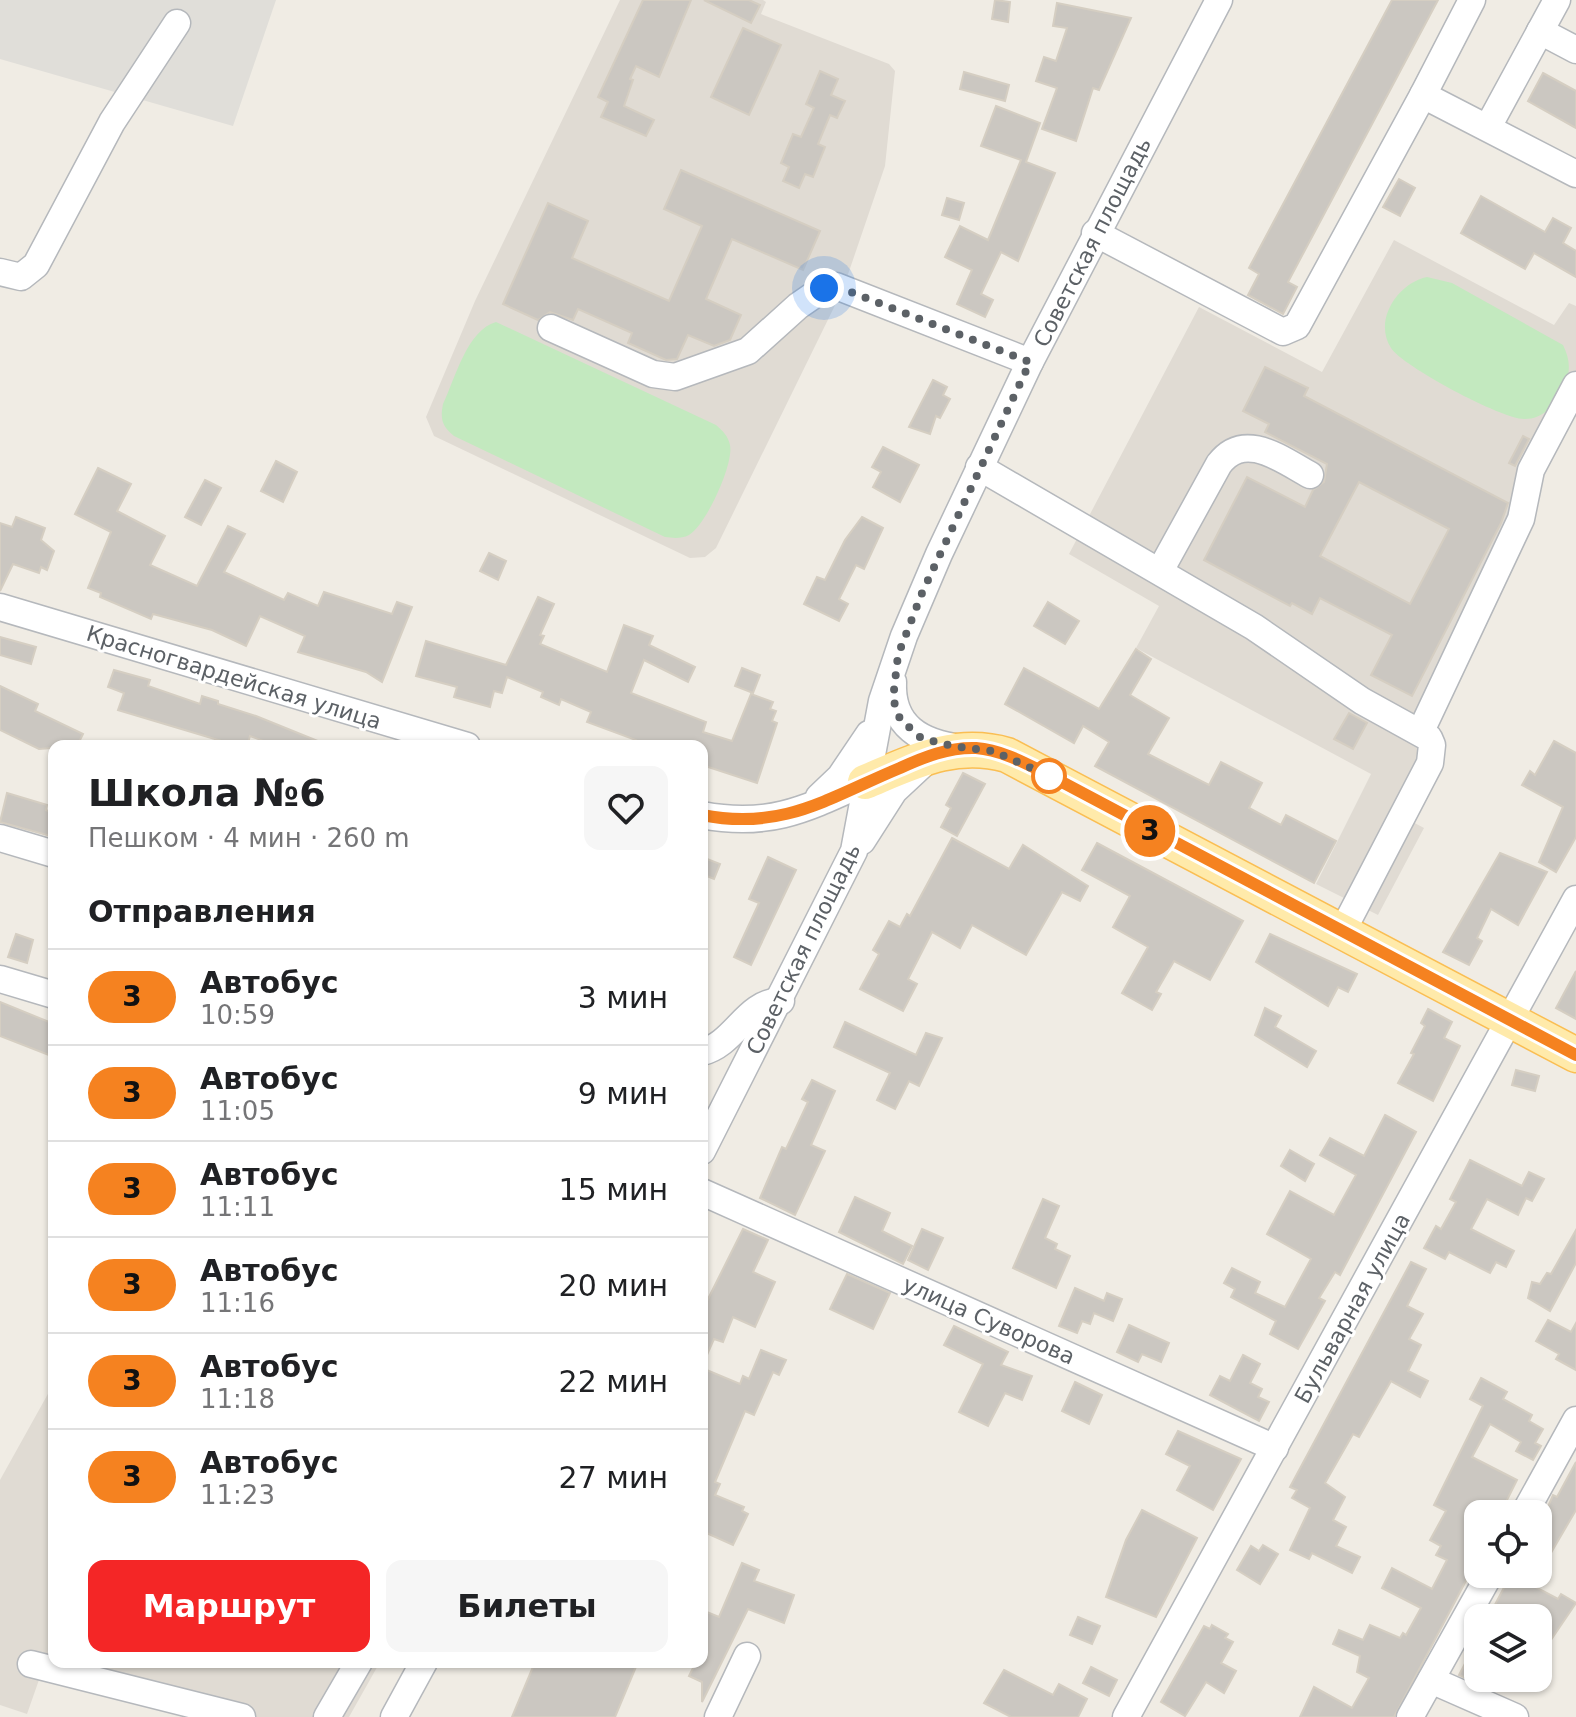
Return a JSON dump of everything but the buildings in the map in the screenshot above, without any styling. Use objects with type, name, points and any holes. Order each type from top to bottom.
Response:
[{"type":"main road","points":[[865,782],[952,750],[993,751],[1023,762],[1576,1055]]},
{"type":"street","name":"Советская площадь","points":[[708,1140],[850,860],[882,701],[898,655],[979,467],[1095,233],[1219,0]]},
{"type":"street","points":[[1095,233],[1276,330],[1291,331],[1297,326],[1472,0]]},
{"type":"street","points":[[1488,127],[1557,0]]},
{"type":"street","points":[[0,272],[21,277],[36,265],[127,96],[177,23]]},
{"type":"street","points":[[1540,31],[1576,50]]},
{"type":"street","points":[[1423,95],[1576,174]]},
{"type":"street","points":[[551,328],[653,374],[675,377],[748,351],[798,306],[824,288],[836,286],[1030,362]]},
{"type":"street","points":[[1421,731],[1521,519],[1531,470],[1576,385]]},
{"type":"street","points":[[1160,571],[1219,464],[1233,450],[1252,448],[1264,451],[1310,475]]},
{"type":"street","points":[[979,467],[1254,627],[1362,701],[1421,731],[1432,745],[1430,763],[1342,932]]},
{"type":"street","name":"Красногвардейская улица","points":[[0,607],[447,740]]},
{"type":"street","points":[[898,655],[893,699],[900,719],[921,738],[952,750]]},
{"type":"street","points":[[786,816],[840,777],[865,741],[882,701]]},
{"type":"street","points":[[850,860],[894,791],[916,768],[952,750]]},
{"type":"street","points":[[786,816],[865,782]]},
{"type":"street","points":[[708,816],[740,821],[822,813],[840,819],[851,832],[850,860]]},
{"type":"street","points":[[0,838],[48,852]]},
{"type":"street","name":"Бульварная улица","points":[[1126,1717],[1576,899]]},
{"type":"street","points":[[0,979],[48,993]]},
{"type":"street","points":[[708,1049],[721,1044],[760,1006],[781,1001]]},
{"type":"street","name":"улица Суворова","points":[[708,1195],[1275,1448]]},
{"type":"street","points":[[1532,1500],[1576,1420]]},
{"type":"street","points":[[1410,1717],[1482,1588]]},
{"type":"street","points":[[718,1717],[747,1656]]},
{"type":"street","points":[[31,1664],[242,1717]]},
{"type":"street","points":[[327,1717],[356,1668]]},
{"type":"street","points":[[394,1717],[421,1668]]},
{"type":"street","points":[[1431,1680],[1515,1717]]},
{"type":"shaded area","points":[[0,0],[276,0],[233,126],[0,59]]},
{"type":"shaded area","points":[[620,0],[763,0],[766,2],[761,14],[889,64],[895,71],[885,166],[843,289],[716,548],[705,557],[690,558],[434,436],[426,417],[475,301]]},
{"type":"shaded area","points":[[1394,240],[1554,325],[1569,303],[1576,306],[1576,406],[1538,483],[1436,721],[1441,758],[1409,820],[1424,828],[1378,915],[1316,884],[1371,774],[1136,648],[1159,606],[1069,554],[1199,307],[1322,372]]},
{"type":"shaded area","points":[[48,1394],[48,1668],[377,1668],[349,1717],[198,1717],[40,1677],[27,1714],[0,1705],[0,1480]]},
{"type":"green space","points":[[1427,277],[1452,283],[1563,345],[1569,362],[1567,379],[1559,397],[1547,411],[1525,419],[1496,411],[1432,379],[1391,348],[1385,326],[1391,304],[1407,287]]},
{"type":"green space","points":[[496,322],[721,429],[730,445],[728,466],[710,507],[696,529],[683,537],[665,537],[450,432],[444,425],[442,409],[457,369],[477,335]]},
{"type":"bus line","name":"3","points":[[708,816],[740,821],[778,818],[925,757],[953,749],[993,751],[1045,773],[1576,1055]]},
{"type":"route","points":[[824,288],[836,286],[973,337],[1030,362],[979,467],[904,636],[894,673],[893,699],[900,719],[921,738],[1007,755],[1049,776]]}]
